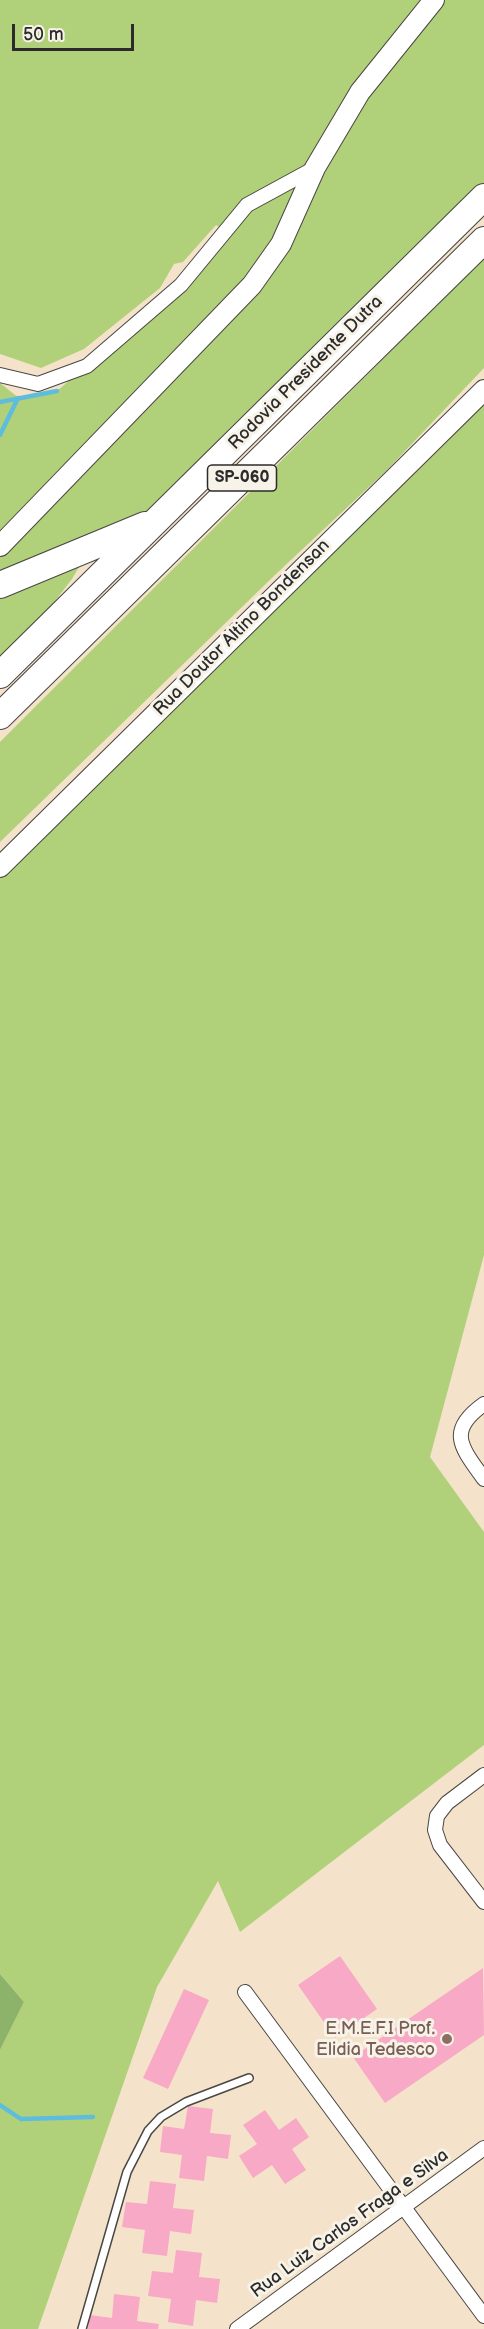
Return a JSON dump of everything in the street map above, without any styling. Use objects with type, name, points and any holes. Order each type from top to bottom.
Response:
[{"type":"highway","name":"Rodovia Presidente Dutra","points":[[0,675],[484,197]]},
{"type":"highway","name":"Rodovia Presidente Dutra","points":[[0,716],[484,240]]},
{"type":"highway","points":[[0,585],[156,520]]},
{"type":"street","points":[[0,546],[252,285],[281,244],[315,168],[360,92],[434,0]]},
{"type":"street","points":[[0,375],[38,384],[87,366],[180,285],[247,205],[315,168]]},
{"type":"street","name":"Rua Doutor Altino Bondensan","points":[[0,867],[484,390]]},
{"type":"street","points":[[484,1404],[469,1415],[461,1427],[460,1439],[466,1453],[484,1479]]},
{"type":"street","points":[[484,1775],[447,1803],[437,1816],[435,1830],[440,1845],[484,1902]]},
{"type":"street","points":[[245,1992],[484,2316]]},
{"type":"street","name":"Rua Luiz Carlos Fraga e Silva","points":[[237,2329],[484,2148]]},
{"type":"lane","points":[[82,2329],[127,2172],[148,2131],[160,2117],[186,2102],[249,2078]]},
{"type":"green space","points":[[0,0],[484,0],[484,197],[156,520],[0,585],[0,383],[19,398],[57,391],[181,285],[225,231],[216,225],[183,262],[174,264],[160,288],[84,349],[41,368],[0,354]]},
{"type":"green space","points":[[484,258],[484,368],[386,471],[276,574],[0,842],[0,742]]},
{"type":"green space","points":[[484,390],[484,1255],[430,1457],[484,1532],[484,1745],[240,1932],[218,1881],[157,1987],[38,2329],[0,2329],[0,2050],[24,2002],[0,1974],[0,871]]},
{"type":"green space","points":[[82,562],[72,579],[0,673],[0,596]]},
{"type":"green space","points":[[0,1974],[24,2002],[0,2050]]},
{"type":"building","points":[[340,1956],[377,2009],[335,2038],[298,1985]]},
{"type":"building","points":[[483,1968],[484,2035],[385,2103],[353,2057]]},
{"type":"building","points":[[184,1989],[209,2000],[168,2089],[143,2078]]},
{"type":"building","points":[[188,2106],[213,2109],[210,2133],[231,2135],[228,2159],[207,2156],[204,2181],[179,2178],[182,2155],[160,2152],[163,2126],[184,2129]]},
{"type":"building","points":[[265,2110],[279,2130],[296,2118],[309,2137],[292,2149],[306,2170],[285,2184],[272,2165],[253,2178],[239,2156],[257,2144],[243,2125]]},
{"type":"building","points":[[150,2181],[176,2184],[173,2208],[194,2210],[191,2234],[170,2231],[167,2256],[142,2253],[145,2230],[122,2227],[126,2202],[147,2204]]},
{"type":"building","points":[[176,2250],[202,2253],[199,2277],[220,2279],[217,2303],[196,2300],[193,2326],[168,2322],[171,2299],[148,2296],[152,2271],[173,2273]]},
{"type":"building","points":[[114,2294],[140,2297],[137,2321],[159,2324],[158,2329],[88,2329],[90,2315],[112,2318]]},
{"type":"waterway","points":[[0,402],[57,391]]},
{"type":"waterway","points":[[0,435],[18,398]]},
{"type":"waterway","points":[[0,2105],[21,2119],[93,2117]]},
{"type":"place","name":"E.M.E.F.I Prof. Elidia Tedesco","points":[[447,2039]]}]
